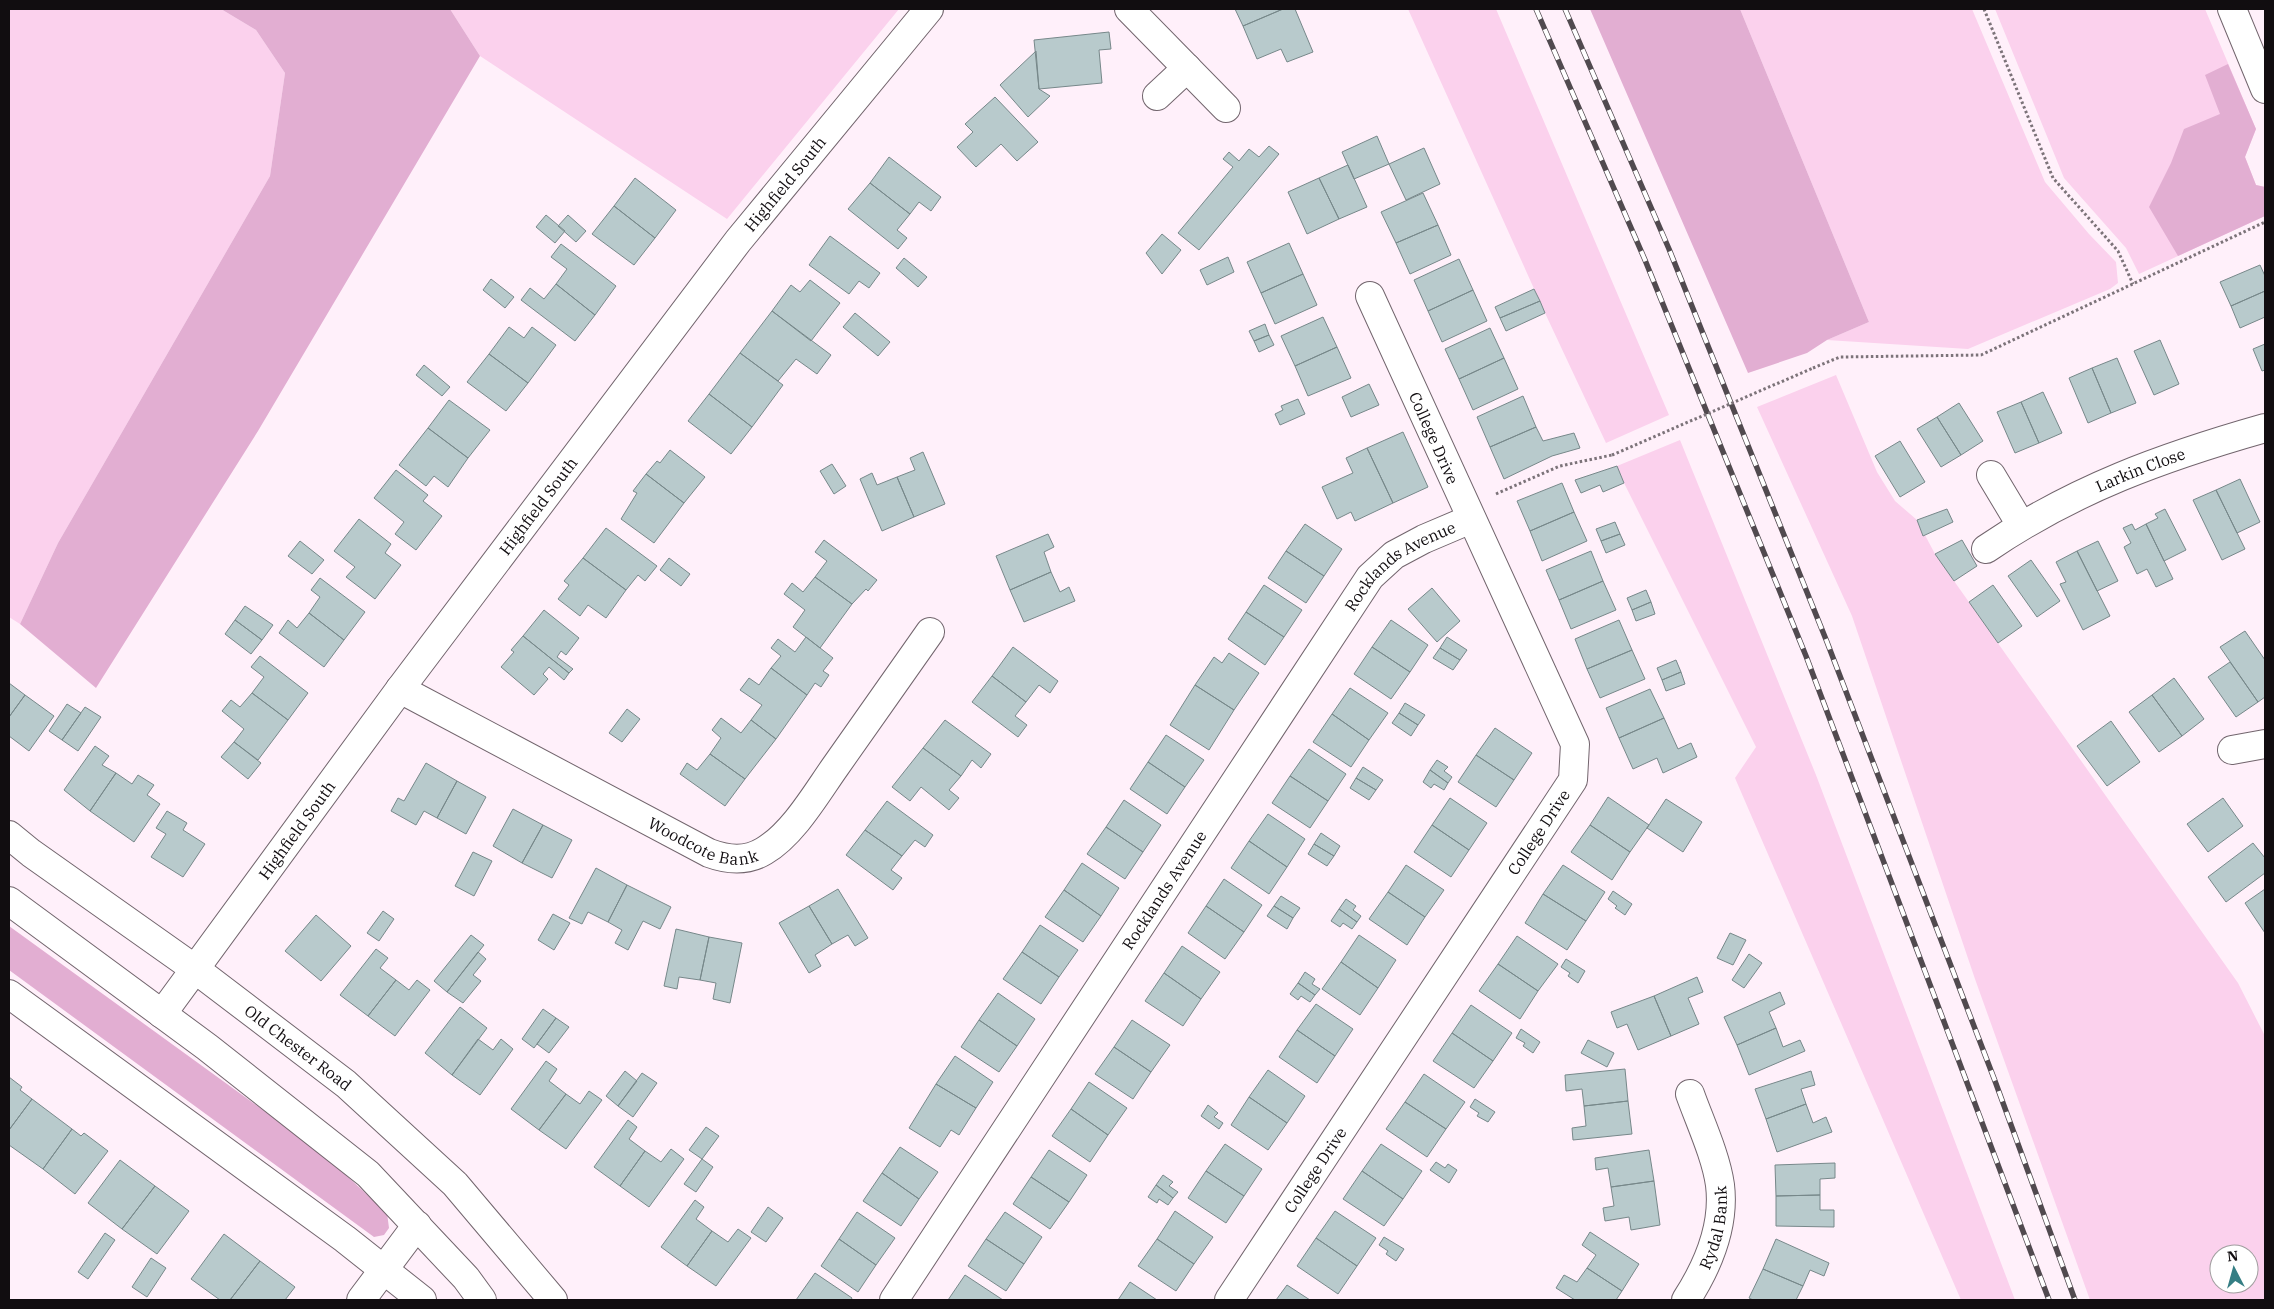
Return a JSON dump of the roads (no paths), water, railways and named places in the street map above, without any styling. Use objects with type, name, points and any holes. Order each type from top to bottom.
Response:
[{"type":"street","name":"Highfield South","points":[[162,1014],[400,689],[738,241],[929,9]]},
{"type":"street","points":[[1129,9],[1226,108]]},
{"type":"street","points":[[2232,9],[2265,89]]},
{"type":"street","points":[[1157,96],[1187,68]]},
{"type":"street","name":"College Drive","points":[[1229,1300],[1573,780],[1575,744],[1370,296]]},
{"type":"street","name":"Larkin Close","points":[[1986,549],[2021,525],[2114,478],[2194,448],[2265,428]]},
{"type":"street","points":[[1991,475],[2021,525]]},
{"type":"street","name":"Rocklands Avenue","points":[[894,1300],[1370,577],[1394,555],[1469,514]]},
{"type":"street","name":"Woodcote Bank","points":[[400,689],[710,853],[727,859],[746,858],[763,852],[778,842],[806,808],[930,632]]},
{"type":"street","points":[[2232,750],[2265,744]]},
{"type":"street","name":"Old Chester Road","points":[[9,835],[196,970],[346,1084],[455,1184],[553,1300]]},
{"type":"street","points":[[9,901],[207,1047],[368,1174],[466,1278],[482,1300]]},
{"type":"street","points":[[9,994],[384,1268],[422,1300]]},
{"type":"street","name":"Rydal Bank","points":[[1686,1300],[1711,1253],[1718,1222],[1720,1202],[1720,1184],[1690,1094]]},
{"type":"street","points":[[361,1300],[417,1226]]},
{"type":"railway","points":[[1536,9],[1645,260],[1806,656],[2049,1300]]},
{"type":"railway","points":[[1565,9],[1669,249],[1827,642],[1995,1081],[2075,1300]]}]
